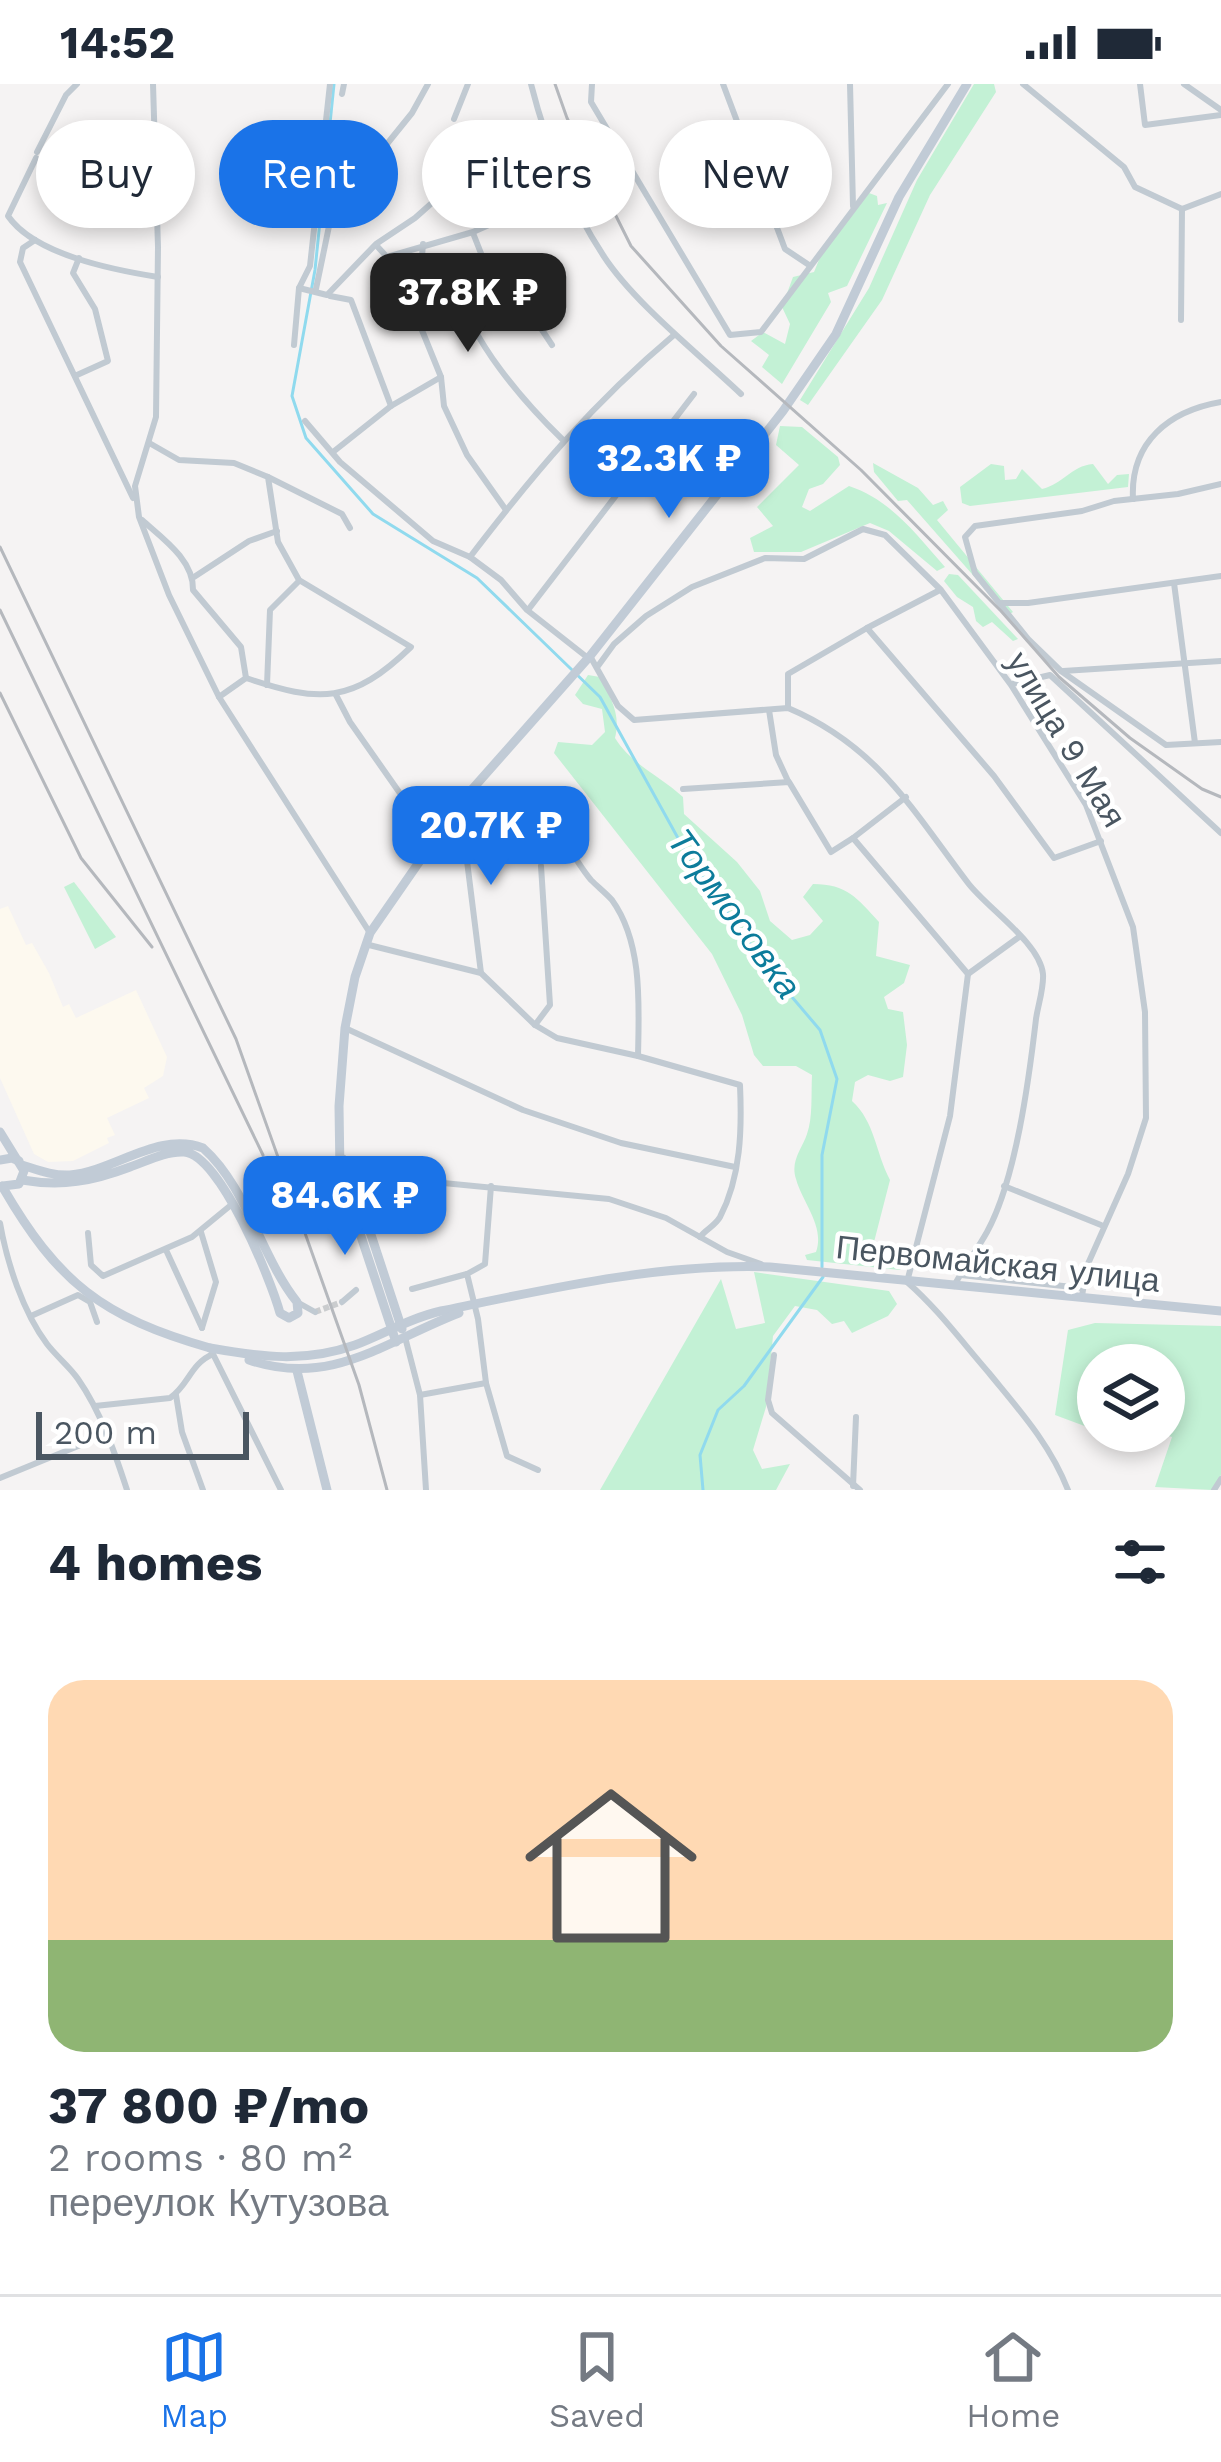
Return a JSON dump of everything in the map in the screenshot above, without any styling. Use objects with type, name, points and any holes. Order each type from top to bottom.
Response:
[{"type":"main road","points":[[400,1340],[340,1154],[345,1028],[368,939],[460,803],[592,660],[783,411],[836,334],[899,197],[968,84]]},
{"type":"main road","points":[[0,1132],[20,1163],[20,1220]]},
{"type":"main road","points":[[0,1160],[8,1157],[52,1174],[72,1175],[171,1143],[200,1146],[219,1166],[296,1301],[299,1311],[291,1318],[279,1309],[268,1271],[203,1159],[188,1152],[166,1154],[73,1184],[1,1186],[20,1220],[55,1264],[104,1306],[145,1328],[212,1351]]},
{"type":"main road","name":"Первомайская улица","points":[[212,1351],[303,1358],[352,1346],[440,1312],[715,1267],[770,1267],[1082,1294],[1221,1311]]},
{"type":"main road","points":[[279,1309],[283,1300],[296,1301]]},
{"type":"main road","name":"Первомайская улица","points":[[212,1351],[267,1367],[297,1371],[330,1367],[475,1306]]},
{"type":"main road","points":[[297,1371],[327,1490]]},
{"type":"street","points":[[77,84],[66,95],[4,214],[35,240],[120,271],[158,277]]},
{"type":"street","points":[[135,501],[138,472],[151,445],[156,417],[153,84]]},
{"type":"street","points":[[294,345],[299,288],[310,266],[330,84]]},
{"type":"street","points":[[342,94],[344,84]]},
{"type":"street","points":[[316,290],[334,202],[347,170],[370,165],[412,113],[428,84]]},
{"type":"street","points":[[454,119],[468,84]]},
{"type":"street","points":[[531,84],[540,120]]},
{"type":"street","points":[[592,84],[591,102],[730,335],[761,332],[948,84]]},
{"type":"street","points":[[723,84],[784,249],[808,265]]},
{"type":"street","points":[[850,84],[854,207]]},
{"type":"street","points":[[1023,84],[1124,167],[1135,187],[1182,209],[1221,194]]},
{"type":"street","points":[[1140,84],[1145,124],[1221,112]]},
{"type":"street","points":[[1184,84],[1221,112]]},
{"type":"street","points":[[1181,320],[1182,209]]},
{"type":"street","points":[[327,296],[376,244],[422,212]]},
{"type":"street","points":[[376,244],[386,257],[482,228]]},
{"type":"street","points":[[590,228],[604,257],[675,334],[741,394]]},
{"type":"street","points":[[473,232],[486,266],[509,280],[552,345]]},
{"type":"street","points":[[35,240],[19,253],[20,262],[135,501],[169,595],[219,697],[368,939],[482,973],[535,1025],[557,1039],[740,1085],[742,1127],[736,1167],[718,1221],[700,1237]]},
{"type":"street","points":[[423,244],[417,318],[440,376],[444,406]]},
{"type":"street","points":[[77,375],[108,361],[95,309],[73,273],[79,258]]},
{"type":"street","points":[[486,266],[466,280],[461,290],[470,320],[531,409],[562,439]]},
{"type":"street","points":[[299,288],[351,300],[391,406]]},
{"type":"street","points":[[470,557],[562,439],[612,387],[675,334]]},
{"type":"street","points":[[333,452],[391,406],[440,376]]},
{"type":"street","points":[[430,383],[467,455],[506,510]]},
{"type":"street","points":[[527,610],[694,394]]},
{"type":"street","points":[[1133,499],[1132,477],[1140,454],[1162,422],[1192,407],[1221,402]]},
{"type":"street","points":[[305,421],[433,541],[470,557],[501,580],[527,610],[592,660],[618,706],[634,719],[788,708],[846,743],[906,797],[970,885],[1040,962],[1043,976],[1033,1055],[1004,1186],[988,1231],[954,1286]]},
{"type":"street","points":[[151,445],[178,460],[234,463],[268,477],[342,514],[350,528]]},
{"type":"street","points":[[246,678],[291,694],[336,695],[382,675],[410,647],[299,580],[277,532],[268,477]]},
{"type":"street","points":[[1221,484],[975,526],[965,537],[975,574],[1061,671],[1166,745],[1221,742]]},
{"type":"street","points":[[139,517],[175,549],[194,577],[193,590],[241,647],[246,678]]},
{"type":"street","name":"улица 9 Мая","points":[[592,660],[646,616],[692,587],[765,558],[805,559],[863,529],[885,535],[941,590],[1011,685],[1085,805],[1132,927],[1145,1012],[1146,1118],[1128,1174],[1102,1225],[1082,1294]]},
{"type":"street","points":[[194,577],[248,541],[277,532]]},
{"type":"street","points":[[1002,603],[1221,576]]},
{"type":"street","points":[[267,685],[270,610],[299,580]]},
{"type":"street","points":[[1174,584],[1196,743]]},
{"type":"street","points":[[788,708],[788,674],[941,590]]},
{"type":"street","points":[[1013,619],[1028,603]]},
{"type":"street","points":[[867,628],[994,776],[1054,858],[1102,841]]},
{"type":"street","points":[[1061,671],[1221,661]]},
{"type":"street","points":[[1011,685],[1049,675],[1221,833]]},
{"type":"street","points":[[219,697],[246,678]]},
{"type":"street","points":[[336,695],[412,809],[467,861],[482,973]]},
{"type":"street","points":[[769,710],[776,755],[831,852],[906,797]]},
{"type":"street","points":[[683,789],[789,782]]},
{"type":"street","points":[[460,803],[541,824],[567,846],[612,900],[633,952],[638,1056]]},
{"type":"street","points":[[853,838],[968,974]]},
{"type":"street","points":[[535,1025],[550,1005],[541,866]]},
{"type":"street","points":[[1020,936],[968,974],[950,1116],[907,1282],[936,1309],[1033,1426],[1056,1460],[1068,1490]]},
{"type":"street","points":[[345,1028],[523,1110],[621,1143],[736,1167]]},
{"type":"street","name":"Первомайская улица","points":[[346,1174],[609,1199],[666,1218],[728,1252],[770,1267]]},
{"type":"street","points":[[412,1289],[467,1274],[485,1264],[491,1186]]},
{"type":"street","points":[[1004,1186],[1102,1225]]},
{"type":"street","points":[[88,1233],[91,1265],[103,1276],[201,1232],[231,1205]]},
{"type":"street","points":[[0,1223],[3,1254],[31,1316],[95,1406],[128,1490]]},
{"type":"street","points":[[165,1248],[202,1328],[216,1282],[201,1232]]},
{"type":"street","points":[[467,1274],[486,1383],[507,1456],[538,1470]]},
{"type":"street","points":[[960,1274],[1082,1294]]},
{"type":"street","points":[[342,1302],[356,1290]]},
{"type":"street","points":[[31,1316],[78,1295],[90,1302],[97,1322]]},
{"type":"street","points":[[296,1301],[315,1312]]},
{"type":"street","points":[[400,1340],[420,1395],[426,1490]]},
{"type":"street","points":[[203,1490],[182,1432],[176,1395],[195,1364],[212,1351],[281,1490]]},
{"type":"street","points":[[774,1355],[772,1413],[857,1488]]},
{"type":"street","points":[[420,1395],[486,1383]]},
{"type":"street","points":[[95,1406],[176,1395]]},
{"type":"street","points":[[856,1417],[857,1488]]},
{"type":"street","points":[[0,1478],[105,1435]]},
{"type":"street","points":[[1214,1490],[1221,1479]]},
{"type":"shaded area","points":[[8,906],[26,945],[32,943],[49,973],[63,1007],[69,1004],[76,1018],[136,990],[167,1057],[163,1076],[144,1088],[149,1098],[107,1118],[115,1135],[107,1138],[109,1143],[73,1161],[48,1162],[34,1154],[0,1078],[0,909]]},
{"type":"green space","points":[[974,84],[994,84],[996,92],[930,195],[882,300],[808,405],[800,400],[869,288],[917,180]]},
{"type":"green space","points":[[869,193],[877,196],[878,205],[887,203],[847,286],[828,293],[831,302],[782,384],[762,367],[769,355],[751,341],[763,332],[785,344],[790,324],[782,307],[793,277],[814,272],[821,255]]},
{"type":"green space","points":[[780,426],[802,427],[838,457],[840,465],[823,484],[809,489],[802,507],[810,511],[849,486],[864,492],[902,519],[945,567],[937,571],[889,531],[870,523],[801,552],[754,552],[750,538],[773,526],[757,507],[799,465],[776,445]]},
{"type":"green space","points":[[873,463],[918,488],[933,505],[943,501],[948,510],[937,520],[1013,612],[1008,615],[907,500],[898,501],[874,472]]},
{"type":"green space","points":[[991,464],[1004,466],[1005,480],[1016,479],[1022,469],[1042,489],[1093,464],[1108,484],[1117,475],[1129,474],[1128,487],[970,506],[962,503],[960,487]]},
{"type":"green space","points":[[949,574],[958,575],[1018,639],[1013,641],[992,622],[983,627],[976,621],[973,607],[944,581]]},
{"type":"green space","points":[[588,675],[600,677],[608,692],[616,714],[615,738],[637,763],[683,797],[684,814],[737,862],[760,891],[770,921],[792,940],[810,935],[823,921],[803,897],[813,884],[835,887],[857,899],[879,922],[876,956],[910,965],[904,983],[884,997],[888,1009],[903,1012],[907,1045],[903,1077],[890,1081],[868,1075],[855,1082],[852,1101],[870,1128],[890,1180],[874,1242],[878,1253],[904,1264],[900,1270],[807,1260],[805,1255],[816,1252],[818,1233],[794,1166],[809,1128],[812,1075],[796,1066],[763,1066],[754,1055],[742,1015],[712,954],[554,753],[558,742],[592,745],[605,732],[602,709],[583,704],[575,695]]},
{"type":"green space","points":[[74,882],[116,937],[95,949],[64,887]]},
{"type":"green space","points":[[754,1272],[889,1291],[897,1304],[888,1316],[852,1333],[844,1321],[832,1324],[817,1310],[795,1306],[773,1336],[766,1407],[753,1450],[762,1469],[790,1464],[776,1490],[600,1490],[721,1279],[736,1329],[765,1323]]},
{"type":"green space","points":[[1095,1323],[1221,1326],[1221,1475],[1212,1490],[1155,1487],[1167,1452],[1185,1452],[1185,1344],[1077,1344],[1077,1423],[1055,1415],[1068,1330]]},
{"type":"waterway","name":"Тормосовка","points":[[334,84],[315,270],[292,396],[306,438],[373,514],[477,578],[600,697],[689,858],[769,970],[820,1030],[837,1079],[822,1155],[822,1267]]},
{"type":"waterway","name":"Тормосовка","points":[[703,1490],[700,1455],[718,1410],[744,1386],[823,1277]]},
{"type":"tunnel","points":[[315,1312],[342,1302]]},
{"type":"railway","points":[[555,84],[631,246],[721,346],[861,470],[1001,611],[1059,677],[1130,738],[1202,789],[1221,797]]},
{"type":"railway","points":[[0,547],[236,1039],[359,1385],[387,1490]]},
{"type":"railway","points":[[0,610],[263,1155]]},
{"type":"railway","points":[[0,693],[81,858],[152,947]]}]
